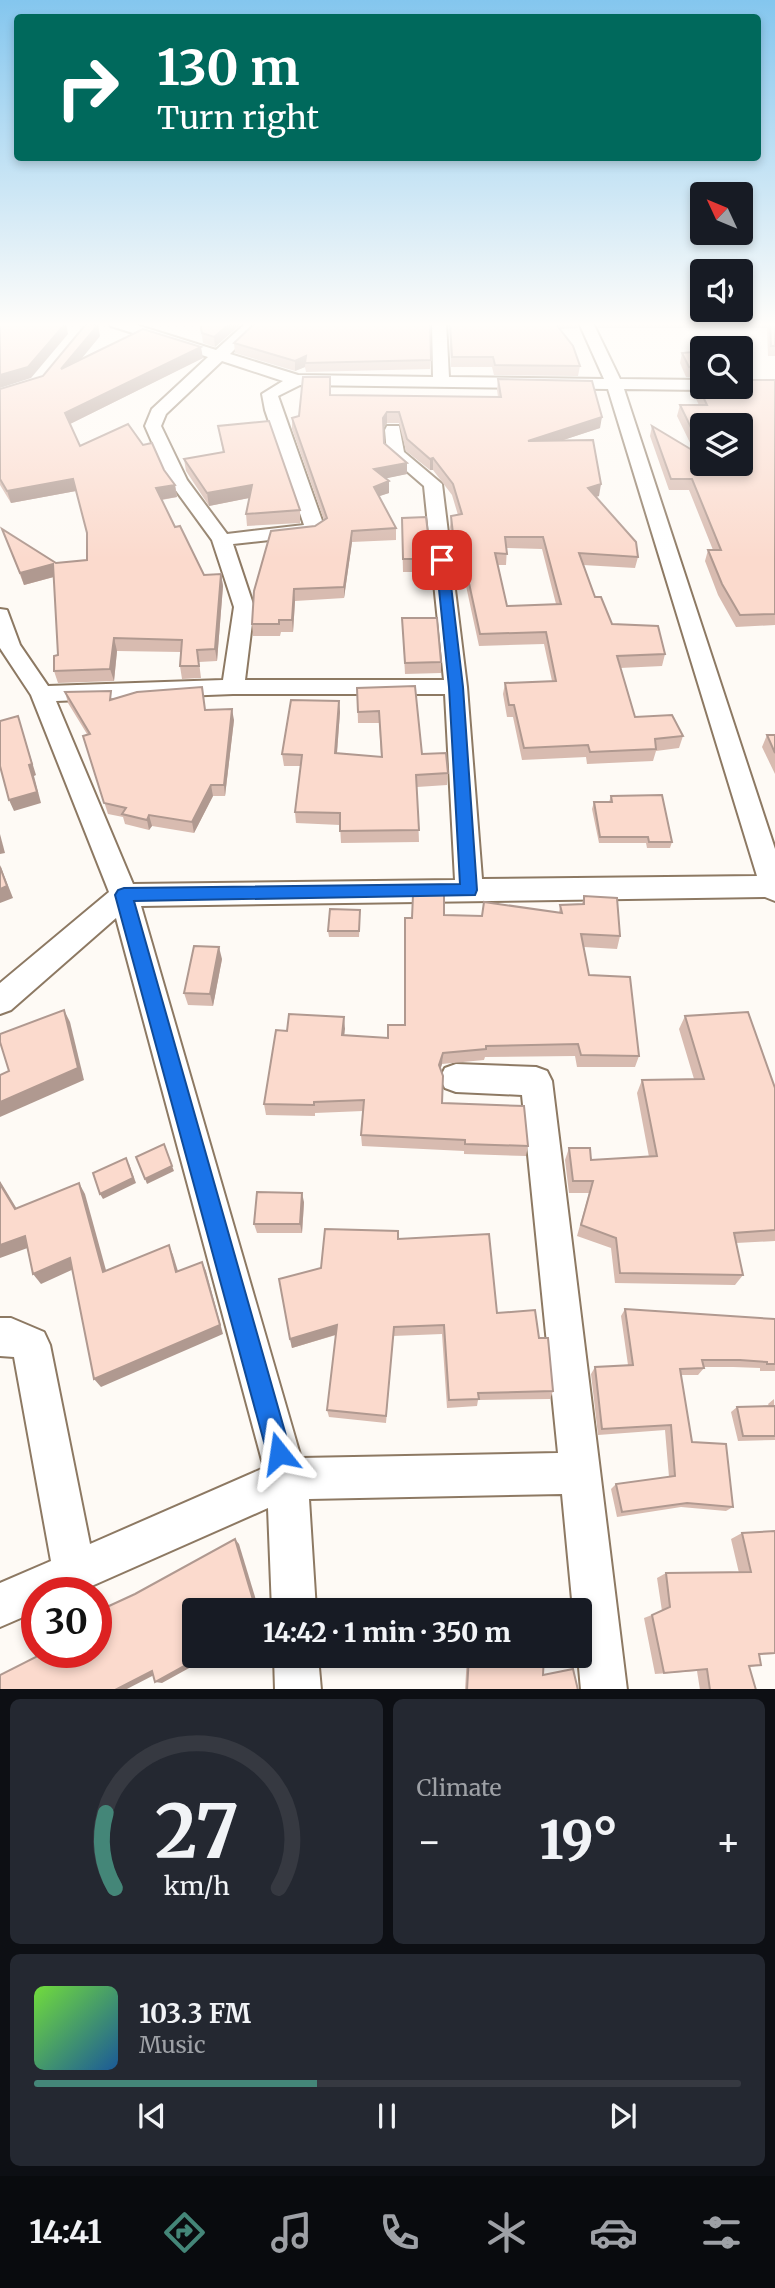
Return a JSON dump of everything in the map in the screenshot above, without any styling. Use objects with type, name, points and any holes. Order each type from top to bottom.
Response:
[{"type":"street","points":[[169,402],[158,412],[153,426],[178,481],[222,540],[244,607],[233,687]]},
{"type":"street","points":[[222,540],[315,529],[271,402]]},
{"type":"street","points":[[0,1001],[124,895],[775,887],[620,402]]},
{"type":"street","points":[[393,430],[396,454],[433,484],[456,687],[469,890]]},
{"type":"street","points":[[3,634],[42,694],[124,895],[287,1479],[293,1598]]},
{"type":"street","points":[[42,694],[233,687],[456,687]]},
{"type":"street","points":[[456,1078],[536,1081],[604,1689]]},
{"type":"street","points":[[0,1337],[11,1337],[31,1345],[74,1572]]},
{"type":"street","points":[[0,1605],[287,1479],[579,1474]]},
{"type":"street","points":[[297,1668],[298,1689]]},
{"type":"building","points":[[0,402],[88,402],[65,413],[80,446],[128,424],[143,445],[152,443],[164,470],[175,485],[156,488],[175,527],[180,526],[204,575],[221,574],[215,649],[197,650],[199,666],[180,666],[182,640],[114,638],[110,669],[54,671],[54,656],[58,655],[53,564],[20,573],[2,529],[56,563],[87,560],[87,533],[73,479],[7,491],[0,479]]},
{"type":"building","points":[[300,402],[598,402],[602,417],[528,441],[593,440],[601,484],[588,488],[636,542],[638,557],[579,553],[595,597],[601,597],[612,624],[658,626],[665,654],[617,656],[635,717],[672,715],[683,736],[655,739],[656,749],[590,752],[588,745],[524,748],[514,705],[509,705],[505,683],[556,681],[546,632],[480,634],[464,560],[456,560],[451,516],[462,514],[453,484],[433,458],[430,459],[407,439],[399,412],[387,412],[383,418],[384,443],[407,463],[374,469],[389,481],[374,487],[396,528],[352,531],[344,587],[294,589],[292,620],[279,620],[279,624],[252,624],[254,591],[271,531],[315,526],[327,518],[292,418],[299,416]],"holes":[[[505,537],[543,537],[561,604],[507,606],[495,553],[507,554]]]},
{"type":"building","points":[[705,402],[775,402],[775,614],[740,615],[722,584],[708,550],[721,550],[692,479],[671,479],[652,426],[690,449],[690,476],[753,476],[753,413],[690,413],[690,425],[680,405],[707,405]]},
{"type":"building","points":[[269,421],[300,510],[246,514],[252,485],[207,493],[184,459],[224,452],[218,426]]},
{"type":"building","points":[[426,517],[431,559],[403,559],[402,518]]},
{"type":"building","points":[[402,618],[437,618],[441,662],[405,663]]},
{"type":"building","points":[[415,686],[422,754],[446,753],[448,773],[416,775],[419,830],[340,831],[340,813],[295,812],[302,755],[282,754],[291,700],[339,701],[335,753],[382,757],[379,711],[358,712],[357,688]]},
{"type":"building","points":[[202,687],[205,710],[232,709],[224,785],[211,785],[192,822],[149,815],[147,820],[122,814],[126,808],[104,803],[83,736],[90,734],[65,692],[111,691],[110,700],[137,692]]},
{"type":"building","points":[[18,716],[37,792],[9,800],[0,766],[0,721]]},
{"type":"building","points":[[767,735],[775,735],[775,753]]},
{"type":"building","points":[[662,795],[672,842],[649,842],[648,837],[600,837],[594,802],[612,802],[611,796]]},
{"type":"building","points":[[0,867],[7,886],[0,889]]},
{"type":"building","points":[[413,895],[444,895],[444,915],[482,916],[484,902],[562,913],[560,905],[584,904],[584,896],[617,898],[620,936],[581,934],[589,975],[630,977],[639,1056],[581,1055],[578,1044],[486,1046],[486,1049],[443,1053],[439,1065],[443,1076],[442,1103],[524,1106],[528,1146],[465,1144],[465,1140],[361,1135],[364,1100],[314,1102],[314,1105],[264,1104],[276,1030],[287,1031],[289,1014],[344,1017],[342,1035],[388,1038],[388,1025],[405,1025],[405,918],[412,918]]},
{"type":"building","points":[[330,909],[360,910],[359,931],[328,931]]},
{"type":"building","points":[[194,946],[219,947],[210,994],[184,993]]},
{"type":"building","points":[[64,1010],[78,1068],[0,1102],[0,1075],[9,1071],[0,1034]]},
{"type":"building","points":[[748,1012],[775,1088],[775,1230],[734,1233],[743,1275],[620,1273],[616,1238],[581,1225],[593,1181],[573,1181],[569,1148],[590,1148],[591,1160],[657,1156],[642,1080],[704,1079],[685,1016]]},
{"type":"building","points":[[164,1144],[172,1166],[145,1179],[136,1157]]},
{"type":"building","points":[[126,1158],[133,1178],[100,1194],[93,1173]]},
{"type":"building","points":[[79,1183],[103,1272],[169,1245],[176,1272],[202,1262],[220,1325],[94,1379],[70,1258],[33,1274],[25,1236],[0,1245],[0,1184],[15,1209]]},
{"type":"building","points":[[257,1192],[302,1193],[300,1224],[254,1224]]},
{"type":"building","points":[[325,1229],[398,1231],[398,1239],[489,1234],[497,1313],[535,1310],[539,1338],[548,1338],[553,1391],[478,1393],[479,1399],[449,1400],[444,1325],[394,1327],[386,1416],[327,1410],[337,1325],[290,1339],[279,1279],[321,1268]]},
{"type":"building","points":[[625,1309],[775,1319],[775,1364],[702,1360],[704,1368],[680,1369],[692,1442],[726,1444],[733,1507],[687,1503],[622,1512],[616,1484],[675,1476],[671,1425],[602,1429],[595,1367],[633,1365]]},
{"type":"building","points":[[775,1406],[775,1436],[743,1436],[737,1407]]},
{"type":"building","points":[[775,1531],[775,1653],[759,1654],[761,1665],[749,1666],[756,1689],[710,1689],[707,1669],[664,1673],[652,1615],[670,1607],[666,1573],[751,1572],[742,1533]]},
{"type":"building","points":[[235,1539],[252,1598],[182,1598],[182,1667],[155,1682],[152,1671],[117,1689],[0,1689],[0,1675],[21,1664],[21,1668],[112,1668],[112,1605]]},
{"type":"building","points":[[468,1668],[543,1668],[543,1675],[573,1669],[578,1689],[467,1689]]},
{"type":"route","points":[[279,1453],[124,895],[469,890],[456,687],[442,560]]}]
